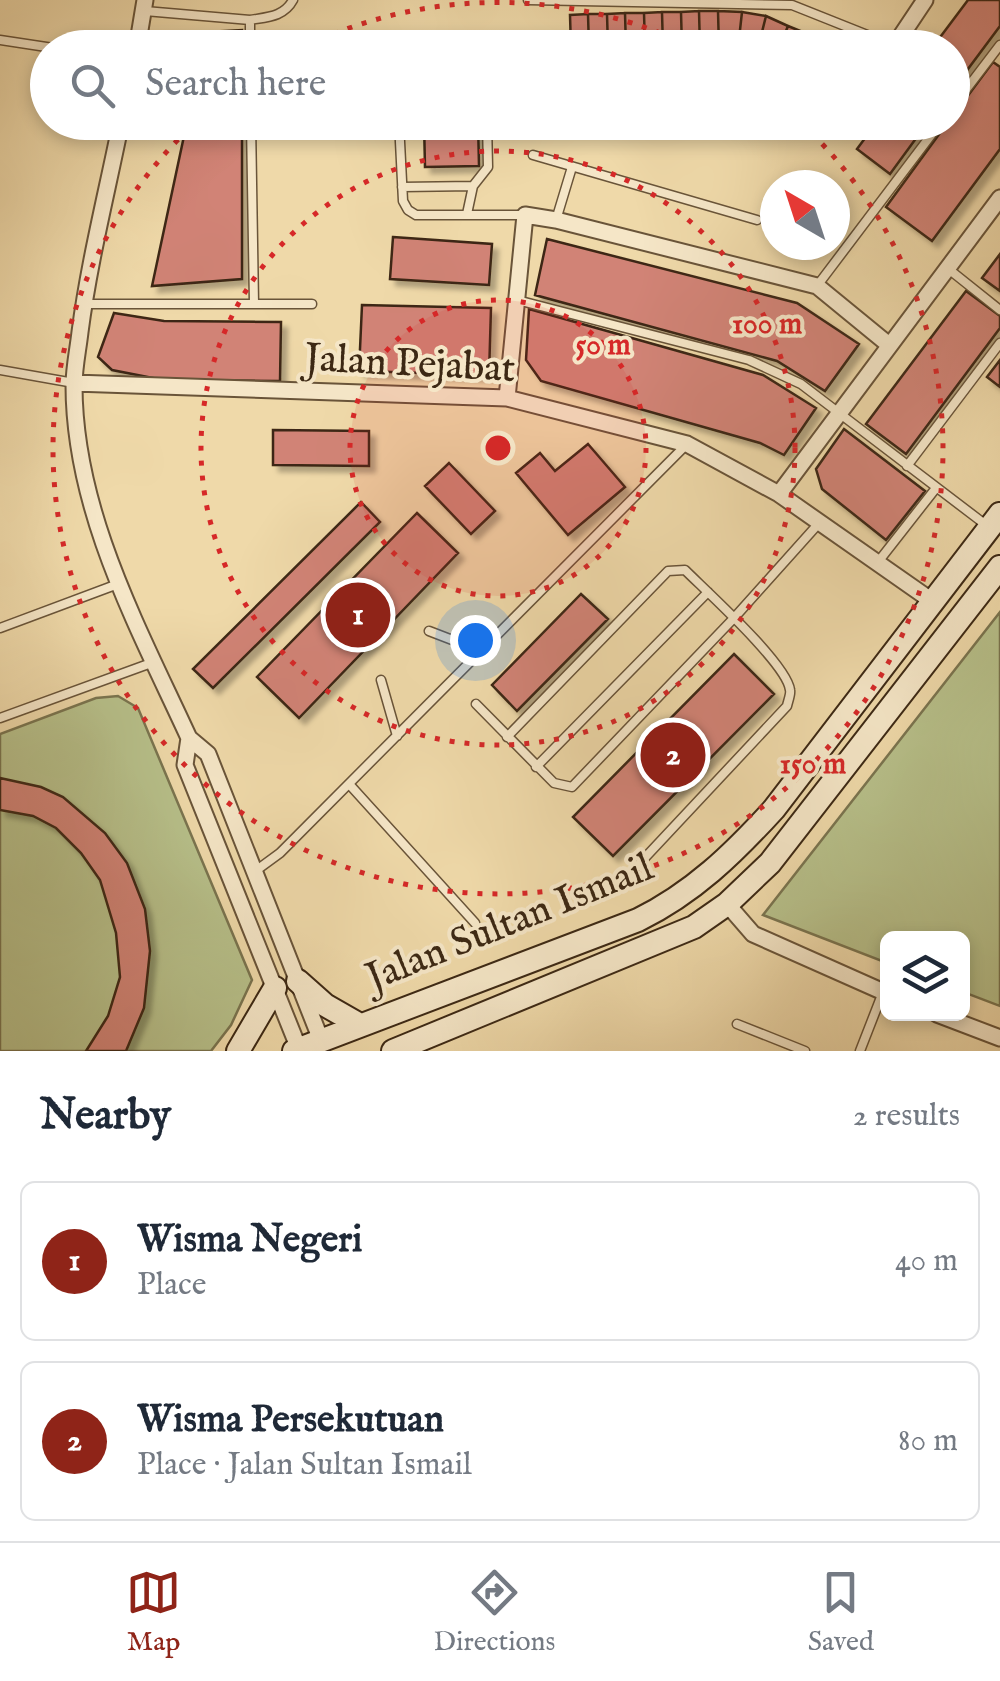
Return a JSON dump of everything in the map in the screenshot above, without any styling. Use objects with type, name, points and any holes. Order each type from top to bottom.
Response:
[{"type":"main road","name":"Jalan Sultan Ismail","points":[[308,1048],[638,920],[702,882],[774,809],[995,521]]},
{"type":"main road","name":"Jalan Sultan Ismail","points":[[392,1051],[422,1044],[694,927],[727,904],[770,863],[1000,568]]},
{"type":"main road","points":[[238,1051],[287,984],[360,1026]]},
{"type":"street","points":[[905,30],[925,0]]},
{"type":"street","points":[[118,140],[83,304],[74,382],[78,446],[118,584],[189,738],[208,754],[254,872],[308,1048]]},
{"type":"street","points":[[779,494],[1000,198]]},
{"type":"street","points":[[507,398],[525,215],[817,286],[888,345]]},
{"type":"street","name":"Jalan Pejabat","points":[[74,382],[507,398],[687,444],[779,494],[932,600]]},
{"type":"street","points":[[189,738],[185,766],[232,881],[287,984],[308,1048]]},
{"type":"street","points":[[232,881],[254,872]]},
{"type":"street","points":[[727,904],[752,934],[880,991]]},
{"type":"street","points":[[955,1021],[1000,1038]]},
{"type":"lane","points":[[145,6],[250,20],[288,10],[292,0]]},
{"type":"lane","points":[[528,0],[755,1],[801,7],[854,30]]},
{"type":"lane","points":[[250,20],[250,30]]},
{"type":"lane","points":[[0,40],[30,45]]},
{"type":"lane","points":[[970,85],[999,50]]},
{"type":"lane","points":[[251,140],[254,304]]},
{"type":"lane","points":[[400,140],[403,201],[416,215],[525,215]]},
{"type":"lane","points":[[467,214],[473,186],[488,167],[487,140]]},
{"type":"lane","points":[[817,286],[927,140]]},
{"type":"lane","points":[[532,155],[757,220]]},
{"type":"lane","points":[[556,220],[572,167]]},
{"type":"lane","points":[[402,188],[473,186]]},
{"type":"lane","points":[[946,268],[1000,310]]},
{"type":"lane","points":[[517,300],[749,360],[801,384],[936,488],[995,521]]},
{"type":"lane","points":[[83,304],[312,304]]},
{"type":"lane","points":[[907,466],[1000,343]]},
{"type":"lane","points":[[0,370],[74,382]]},
{"type":"lane","points":[[254,872],[280,853],[687,444]]},
{"type":"lane","points":[[878,562],[936,488]]},
{"type":"lane","points":[[476,704],[554,783],[572,787],[820,522]]},
{"type":"lane","points":[[507,737],[668,571],[685,570],[786,677],[791,692],[788,706],[625,879]]},
{"type":"lane","points":[[0,628],[118,584]]},
{"type":"lane","points":[[536,767],[708,592]]},
{"type":"lane","points":[[430,630],[482,651]]},
{"type":"lane","points":[[0,718],[154,662]]},
{"type":"lane","points":[[381,680],[397,736]]},
{"type":"lane","points":[[349,784],[476,923]]},
{"type":"lane","points":[[860,1051],[880,1005]]},
{"type":"lane","points":[[737,1024],[805,1051]]},
{"type":"green space","points":[[1000,612],[1000,1006],[970,995],[970,931],[880,931],[880,960],[763,915]]},
{"type":"green space","points":[[118,696],[138,708],[252,980],[231,1025],[211,1051],[0,1051],[0,734],[96,698]]},
{"type":"building","points":[[968,0],[1000,0],[1000,26],[970,66],[970,30],[946,30]]},
{"type":"building","points":[[699,11],[718,11],[719,30],[700,30]]},
{"type":"building","points":[[699,11],[700,30],[682,30],[681,12]]},
{"type":"building","points":[[718,11],[742,12],[740,30],[719,30]]},
{"type":"building","points":[[662,12],[681,12],[682,30],[662,30]]},
{"type":"building","points":[[662,12],[662,30],[644,30],[644,13]]},
{"type":"building","points":[[742,12],[766,16],[762,30],[740,30]]},
{"type":"building","points":[[625,13],[644,13],[644,30],[625,30]]},
{"type":"building","points":[[625,13],[625,30],[607,30],[607,14]]},
{"type":"building","points":[[588,14],[607,14],[607,30],[588,30]]},
{"type":"building","points":[[588,14],[588,30],[570,30],[570,15]]},
{"type":"building","points":[[766,16],[788,26],[786,30],[762,30]]},
{"type":"building","points":[[993,62],[1000,67],[1000,149],[932,241],[886,207],[935,140],[970,140],[970,93]]},
{"type":"building","points":[[183,140],[242,140],[242,279],[152,286]]},
{"type":"building","points":[[424,140],[478,140],[479,166],[425,167]]},
{"type":"building","points":[[864,140],[915,140],[890,174],[857,149]]},
{"type":"building","points":[[393,237],[492,244],[489,285],[390,279]]},
{"type":"building","points":[[547,239],[797,303],[859,344],[825,391],[777,361],[535,295]]},
{"type":"building","points":[[1000,254],[1000,291],[982,278]]},
{"type":"building","points":[[966,291],[1000,316],[1000,328],[906,454],[866,424]]},
{"type":"building","points":[[362,305],[491,308],[489,375],[359,371]]},
{"type":"building","points":[[529,309],[763,375],[816,408],[784,455],[760,443],[541,381],[526,360]]},
{"type":"building","points":[[114,313],[164,321],[281,322],[280,381],[163,380],[112,370],[98,357]]},
{"type":"building","points":[[1000,360],[1000,387],[987,377]]},
{"type":"building","points":[[844,429],[925,491],[886,540],[822,489],[816,469]]},
{"type":"building","points":[[273,430],[369,431],[369,466],[273,465]]},
{"type":"building","points":[[588,444],[625,487],[568,535],[516,473],[540,453],[555,471]]},
{"type":"building","points":[[449,463],[495,511],[471,534],[425,486]]},
{"type":"building","points":[[361,502],[380,522],[213,688],[193,669]]},
{"type":"building","points":[[417,513],[458,553],[299,718],[257,677]]},
{"type":"building","points":[[581,594],[608,619],[517,711],[492,685]]},
{"type":"building","points":[[734,654],[774,694],[613,856],[573,817]]},
{"type":"building","points":[[0,778],[41,787],[63,797],[105,833],[127,863],[145,909],[150,951],[144,1008],[126,1051],[86,1051],[108,1016],[120,977],[116,933],[100,880],[56,828],[33,816],[0,810]]},
{"type":"place","name":"Wisma Negeri","points":[[358,615]]},
{"type":"place","name":"Wisma Persekutuan","points":[[673,755]]}]
